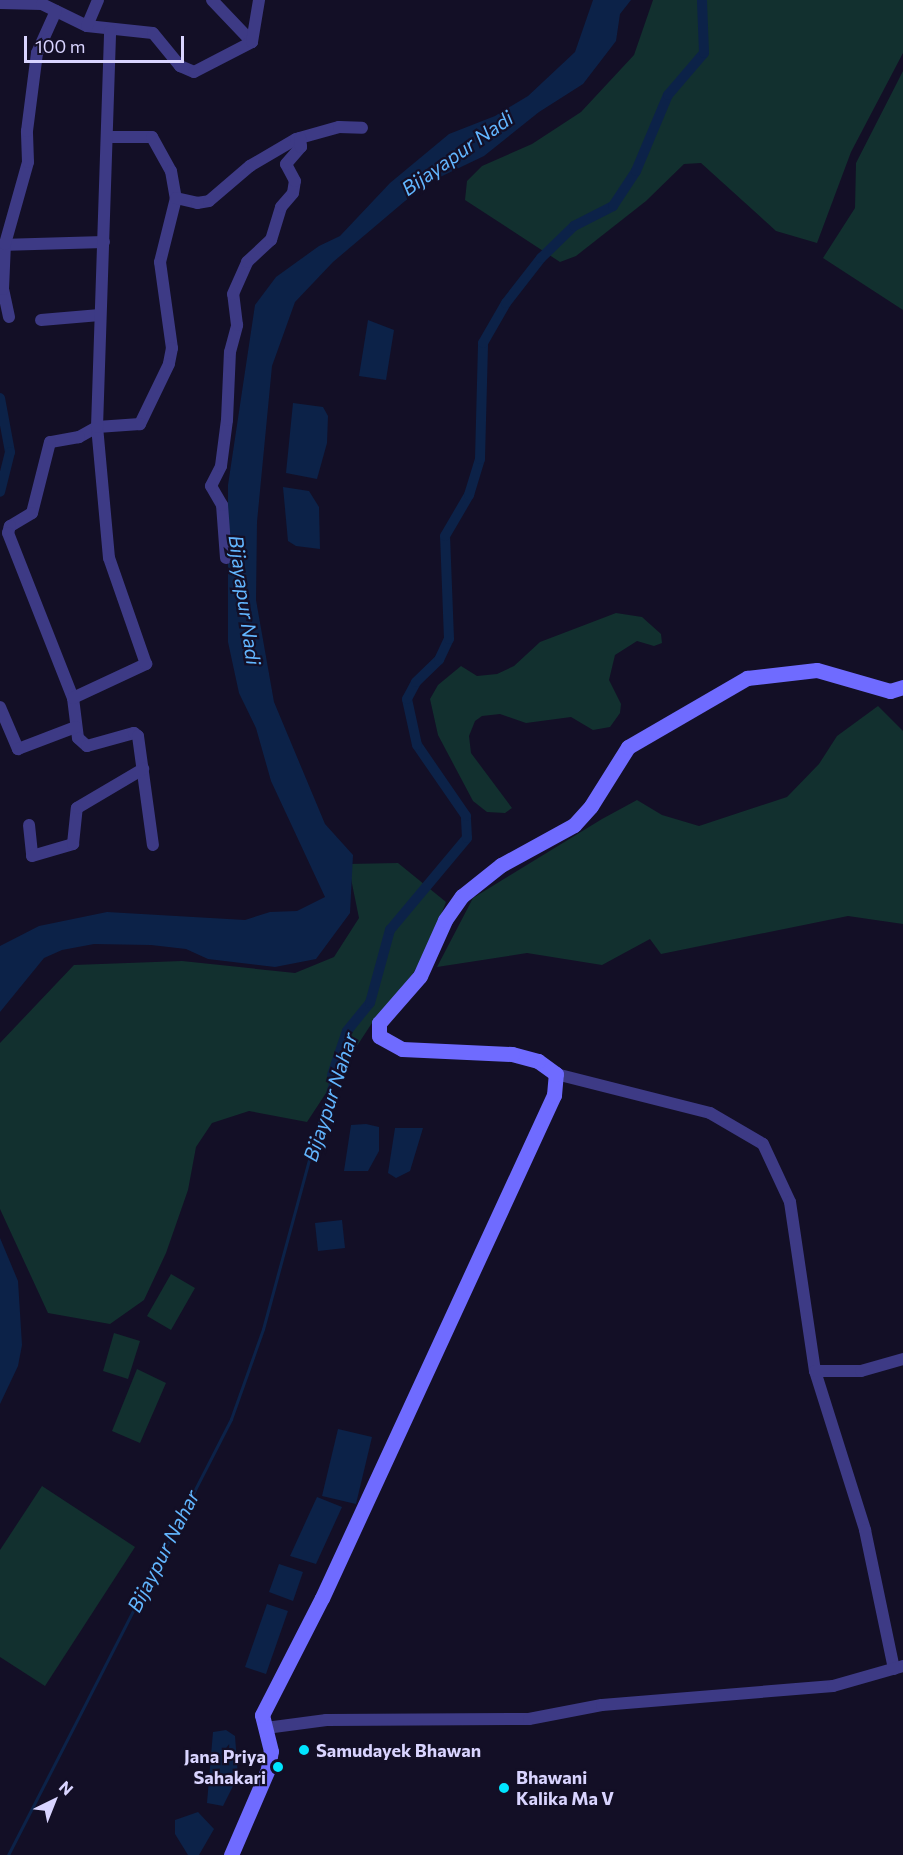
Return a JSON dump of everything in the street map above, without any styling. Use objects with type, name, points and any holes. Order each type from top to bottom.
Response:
[{"type":"main road","points":[[231,1855],[268,1769],[271,1751],[262,1714],[322,1598],[532,1148],[554,1095],[556,1074],[543,1064],[512,1054],[402,1049],[379,1036],[379,1023],[420,976],[445,920],[462,897],[501,865],[574,825],[591,806],[628,747],[747,678],[817,670],[890,691],[903,687]]},
{"type":"street","points":[[87,26],[98,0]]},
{"type":"street","points":[[212,0],[252,42]]},
{"type":"street","points":[[252,42],[259,0]]},
{"type":"street","points":[[0,3],[42,4],[87,26],[110,31],[135,29],[153,33],[180,66],[194,72],[252,42]]},
{"type":"street","points":[[9,317],[3,289],[3,244],[28,162],[27,131],[37,53],[56,11]]},
{"type":"street","points":[[73,698],[146,664],[109,558],[97,427],[109,137],[110,31]]},
{"type":"street","points":[[176,198],[197,203],[209,201],[250,166],[300,138],[339,127],[362,128]]},
{"type":"street","points":[[109,137],[155,138],[171,171],[176,198],[160,262],[172,348],[169,364],[144,421],[97,427],[79,437],[50,442],[32,513],[8,529],[73,698],[78,738],[87,746],[134,733],[138,736],[153,845]]},
{"type":"street","points":[[226,558],[222,505],[211,486],[221,466],[227,420],[230,352],[237,325],[233,294],[247,262],[271,240],[281,207],[293,194],[296,184],[286,164],[301,147],[300,138]]},
{"type":"street","points":[[3,244],[104,242]]},
{"type":"street","points":[[42,320],[100,315]]},
{"type":"street","points":[[0,706],[18,749],[76,727]]},
{"type":"street","points":[[29,825],[32,856],[73,844],[77,802],[143,770]]},
{"type":"street","points":[[266,1728],[337,1720],[529,1719],[602,1705],[833,1686],[899,1667],[865,1530],[815,1371],[790,1202],[763,1144],[710,1113],[556,1074]]},
{"type":"street","points":[[815,1371],[861,1371],[903,1359]]},
{"type":"green space","points":[[653,0],[903,0],[903,53],[851,152],[817,243],[776,231],[701,163],[684,164],[646,201],[576,256],[560,262],[465,200],[467,181],[482,166],[532,144],[581,112],[634,55]]},
{"type":"green space","points":[[903,71],[903,310],[823,258],[855,208],[856,163]]},
{"type":"green space","points":[[616,613],[642,617],[661,634],[662,643],[654,646],[637,641],[615,655],[609,680],[621,704],[620,713],[610,727],[593,730],[571,717],[526,723],[500,714],[482,716],[475,721],[469,736],[471,753],[512,808],[505,813],[487,812],[473,801],[438,735],[430,699],[438,685],[461,666],[477,676],[497,674],[514,666],[540,642]]},
{"type":"green space","points":[[878,706],[903,731],[903,924],[848,916],[661,954],[650,939],[602,965],[527,953],[437,967],[473,898],[602,819],[637,800],[662,815],[699,826],[787,797],[819,764],[837,736]]},
{"type":"green space","points":[[398,863],[446,902],[427,951],[412,975],[372,1023],[307,1122],[249,1111],[212,1123],[196,1147],[188,1190],[166,1253],[144,1300],[110,1324],[48,1313],[0,1209],[0,1043],[74,965],[182,961],[295,973],[334,957],[359,918],[348,864]]},
{"type":"green space","points":[[171,1274],[195,1288],[171,1330],[147,1316]]},
{"type":"green space","points":[[114,1333],[140,1341],[128,1379],[103,1371]]},
{"type":"green space","points":[[137,1369],[166,1383],[140,1443],[112,1431]]},
{"type":"green space","points":[[42,1486],[135,1547],[45,1686],[0,1657],[0,1550]]},
{"type":"water","name":"Bijayapur Nadi","points":[[593,0],[631,0],[620,14],[616,41],[583,84],[539,112],[484,156],[438,178],[405,201],[333,262],[295,302],[272,366],[257,522],[256,600],[274,702],[325,824],[353,855],[350,913],[316,959],[275,967],[208,959],[186,949],[151,945],[94,944],[62,950],[44,958],[0,1012],[0,946],[39,926],[107,912],[245,920],[270,912],[297,911],[325,897],[271,781],[256,728],[239,693],[228,642],[228,485],[255,305],[276,277],[319,246],[340,236],[390,183],[449,134],[495,116],[528,96],[575,52]]},
{"type":"water","points":[[368,320],[394,330],[386,380],[359,376]]},
{"type":"water","points":[[293,403],[323,407],[328,416],[327,443],[317,479],[286,473]]},
{"type":"water","points":[[283,487],[309,491],[319,507],[320,549],[296,546],[288,541]]},
{"type":"water","points":[[366,1124],[379,1127],[379,1151],[368,1171],[344,1171],[351,1125]]},
{"type":"water","points":[[395,1128],[423,1128],[410,1171],[396,1178],[388,1173]]},
{"type":"water","points":[[342,1220],[345,1248],[318,1251],[315,1223]]},
{"type":"water","points":[[0,1238],[18,1281],[22,1345],[18,1366],[0,1404]]},
{"type":"water","points":[[338,1429],[372,1437],[356,1504],[322,1496]]},
{"type":"water","points":[[317,1497],[342,1507],[316,1564],[290,1556]]},
{"type":"water","points":[[279,1564],[303,1572],[293,1601],[269,1592]]},
{"type":"water","points":[[267,1604],[288,1611],[266,1674],[245,1667]]},
{"type":"water","points":[[226,1730],[235,1736],[238,1776],[223,1806],[207,1803],[213,1732]]},
{"type":"water","points":[[198,1812],[214,1829],[199,1855],[188,1855],[175,1834],[175,1820]]},
{"type":"waterway","name":"Bijaypur Nahar","points":[[332,1075],[347,1031],[370,1003],[390,930],[467,838],[466,816],[417,745],[407,699],[416,682],[439,660],[449,639],[445,536],[469,495],[480,459],[483,343],[506,303],[541,258],[574,226],[613,206],[636,171],[668,95],[704,53],[702,0]]},
{"type":"waterway","points":[[0,398],[10,452],[0,492]]},
{"type":"waterway","name":"Bijaypur Nahar","points":[[8,1855],[231,1419],[263,1329],[332,1075]]},
{"type":"place","name":"Samudayek Bhawan","points":[[304,1750]]},
{"type":"place","name":"Jana Priya Sahakari","points":[[278,1767]]},
{"type":"place","name":"Bhawani Kalika Ma V","points":[[504,1788]]}]
